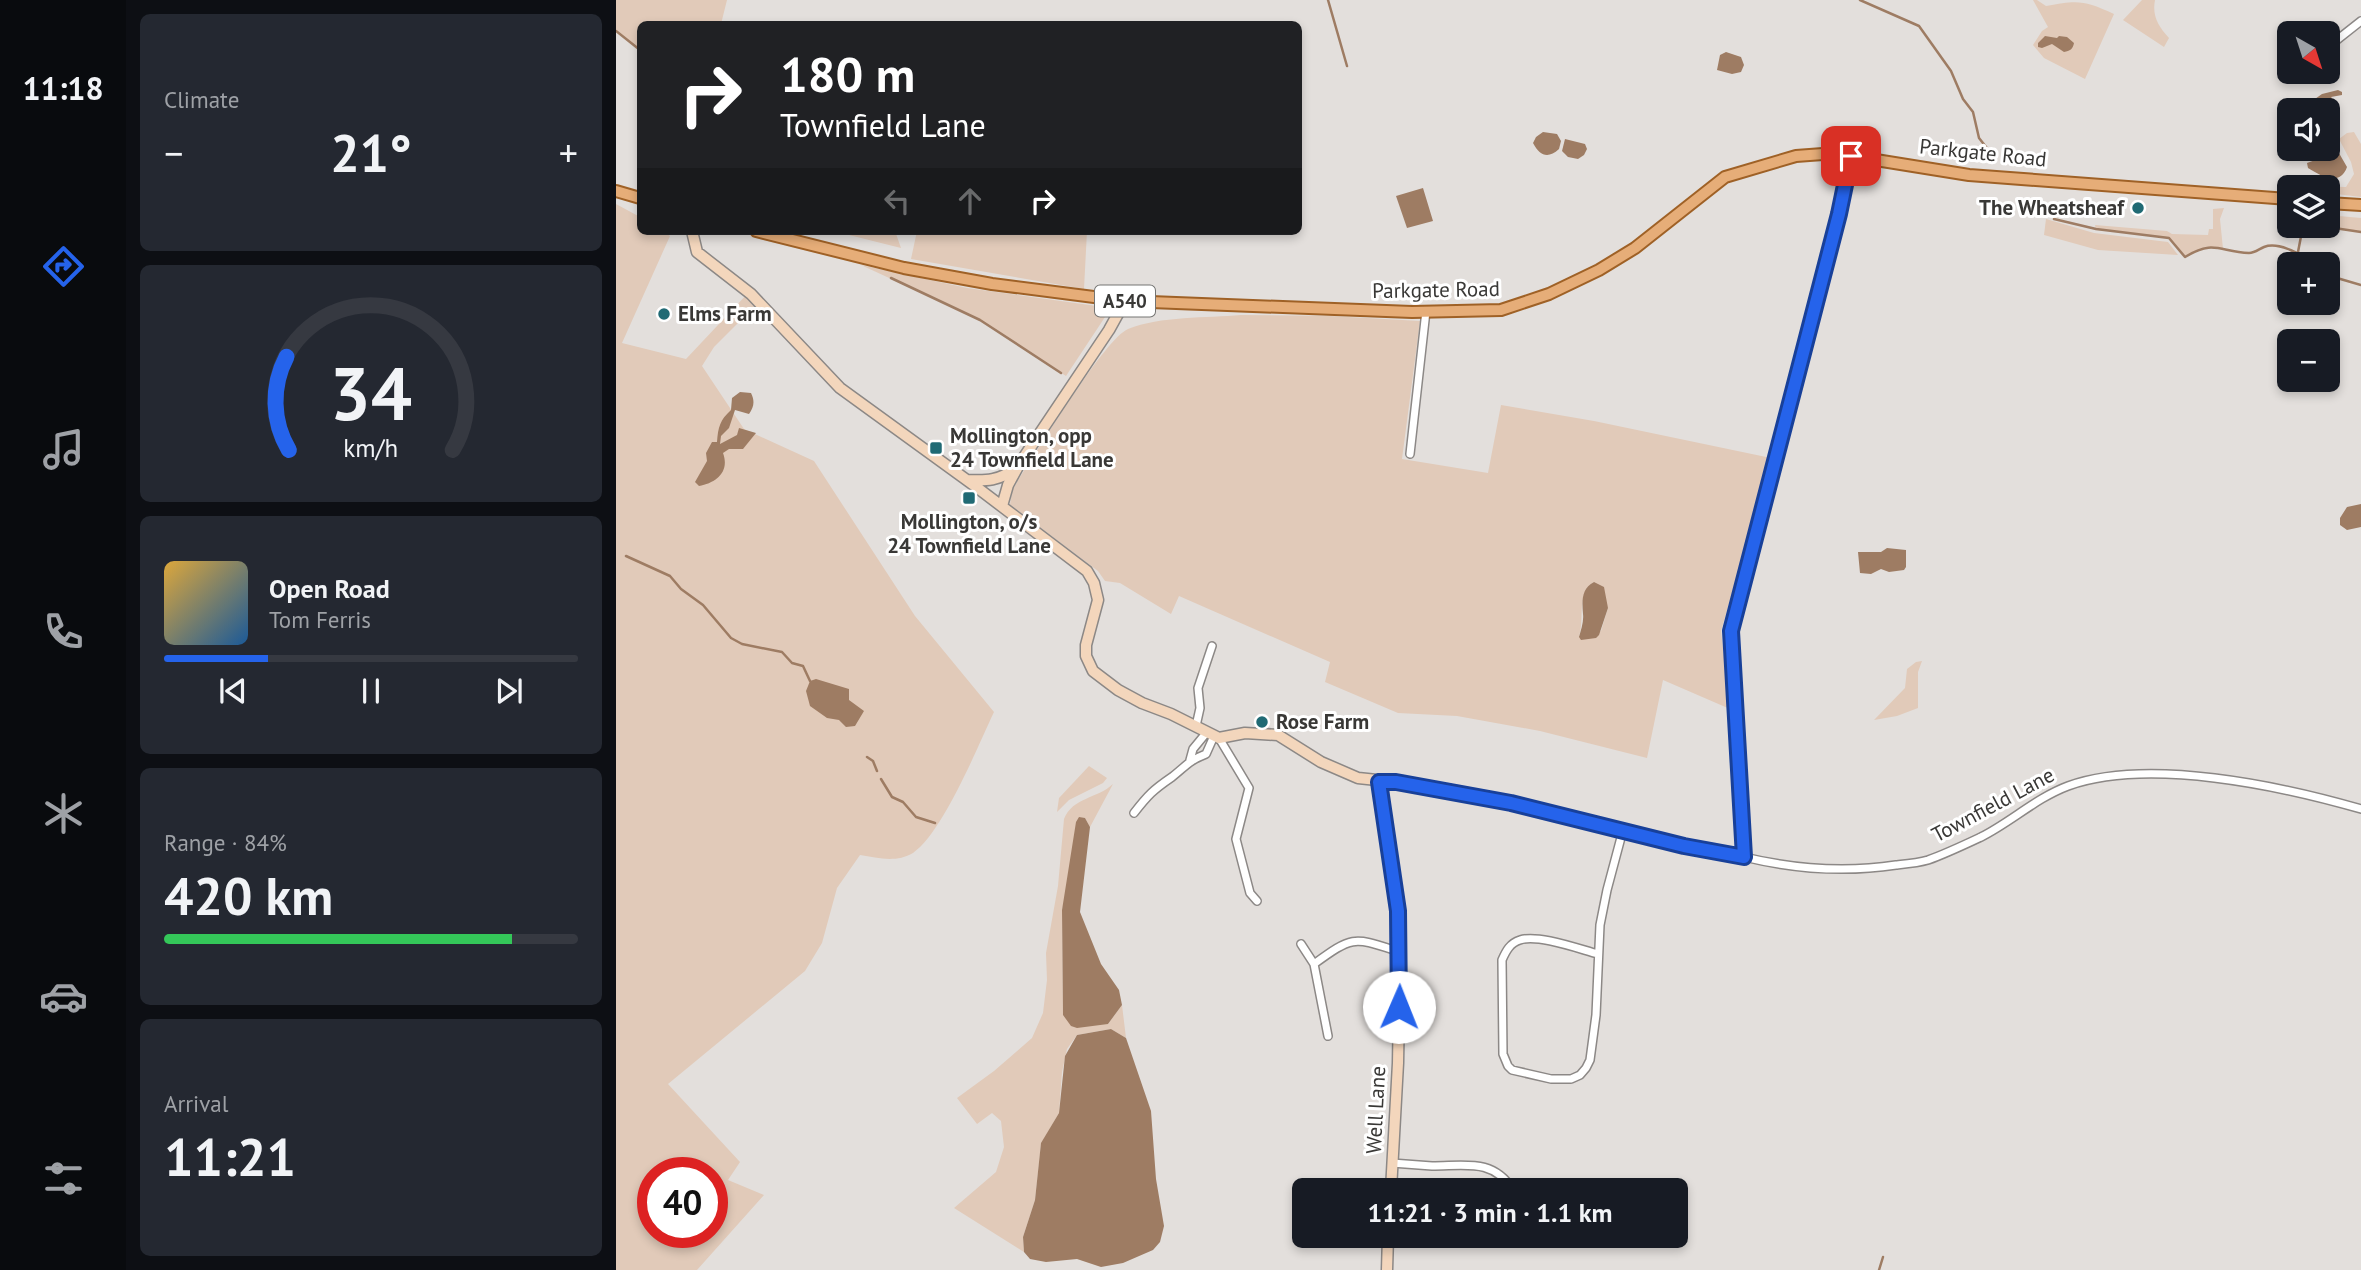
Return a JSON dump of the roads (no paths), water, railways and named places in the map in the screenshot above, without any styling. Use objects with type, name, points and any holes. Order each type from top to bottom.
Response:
[{"type":"main road","name":"Parkgate Road","points":[[772,235],[904,268],[992,284],[1125,301],[1426,311],[1501,310],[1576,282],[1636,247],[1724,177],[1796,156],[1851,156],[1969,174],[2277,199]]},
{"type":"main road","points":[[616,191],[637,197]]},
{"type":"main road","points":[[2340,204],[2361,205]]},
{"type":"street","points":[[2340,38],[2361,21]]},
{"type":"street","points":[[1744,857],[1731,631],[1839,214],[1851,156]]},
{"type":"street","points":[[693,235],[697,252],[755,297],[819,369],[840,388],[1087,571],[1094,583],[1098,600],[1086,645],[1086,656],[1093,671],[1118,690],[1142,703],[1213,735],[1249,788],[1236,839],[1250,893],[1257,901]]},
{"type":"street","points":[[1002,506],[1008,485],[1020,463],[1109,330],[1125,301]]},
{"type":"street","points":[[1410,454],[1426,311]]},
{"type":"street","points":[[967,480],[986,481],[999,478],[1020,463]]},
{"type":"street","points":[[1196,726],[1200,708],[1198,688],[1212,646]]},
{"type":"street","points":[[1134,813],[1149,800],[1156,786],[1172,777],[1190,760],[1206,754],[1213,735]]},
{"type":"street","points":[[1190,760],[1193,749],[1213,735]]},
{"type":"street","name":"Townfield Lane","points":[[1213,735],[1278,735],[1321,762],[1358,778],[1396,782],[1511,803],[1684,846],[1781,866],[1818,870],[1873,869],[1927,861],[1983,836],[2039,800],[2069,786],[2136,774],[2242,782],[2313,795],[2361,809]]},
{"type":"street","name":"Well Lane","points":[[1379,782],[1398,911],[1400,951],[1398,1063],[1391,1178]]},
{"type":"street","points":[[1598,954],[1542,940],[1527,939],[1518,940],[1506,951],[1502,974],[1503,1054],[1512,1070],[1551,1079],[1571,1079],[1580,1076],[1590,1060],[1606,890],[1623,830]]},
{"type":"street","points":[[1314,964],[1343,942],[1357,940],[1400,951]]},
{"type":"street","points":[[1301,944],[1314,964],[1328,1035]]},
{"type":"street","points":[[1392,1163],[1428,1166],[1479,1165],[1494,1170],[1505,1178]]},
{"type":"street","points":[[1387,1270],[1388,1248]]},
{"type":"waterway","points":[[1328,0],[1347,66]]},
{"type":"waterway","points":[[1860,0],[1919,26],[1951,71],[1963,99],[1973,112],[1979,138],[1994,157]]},
{"type":"waterway","points":[[616,31],[637,48]]},
{"type":"waterway","points":[[2054,219],[2096,229],[2169,238],[2185,257],[2210,248],[2249,253],[2264,247],[2277,246],[2295,252]]},
{"type":"waterway","points":[[2340,229],[2361,232]]},
{"type":"waterway","points":[[2298,252],[2301,238]]},
{"type":"waterway","points":[[891,278],[980,320],[1061,373]]},
{"type":"waterway","points":[[2340,279],[2361,285]]},
{"type":"waterway","points":[[626,556],[670,576],[681,589],[703,605],[731,638],[742,644],[782,652],[792,663],[803,666],[810,681]]},
{"type":"waterway","points":[[867,757],[873,761],[877,771]]},
{"type":"waterway","points":[[881,779],[892,797],[903,802],[916,817],[935,823]]},
{"type":"waterway","points":[[1879,1270],[1883,1257]]},
{"type":"place","name":"The Wheatsheaf","points":[[2138,208]]},
{"type":"place","name":"Elms Farm","points":[[664,314]]},
{"type":"place","name":"Mollington, opp 24 Townfield Lane","points":[[936,448]]},
{"type":"place","name":"Mollington, o/s 24 Townfield Lane","points":[[969,498]]},
{"type":"place","name":"Rose Farm","points":[[1262,722]]}]
